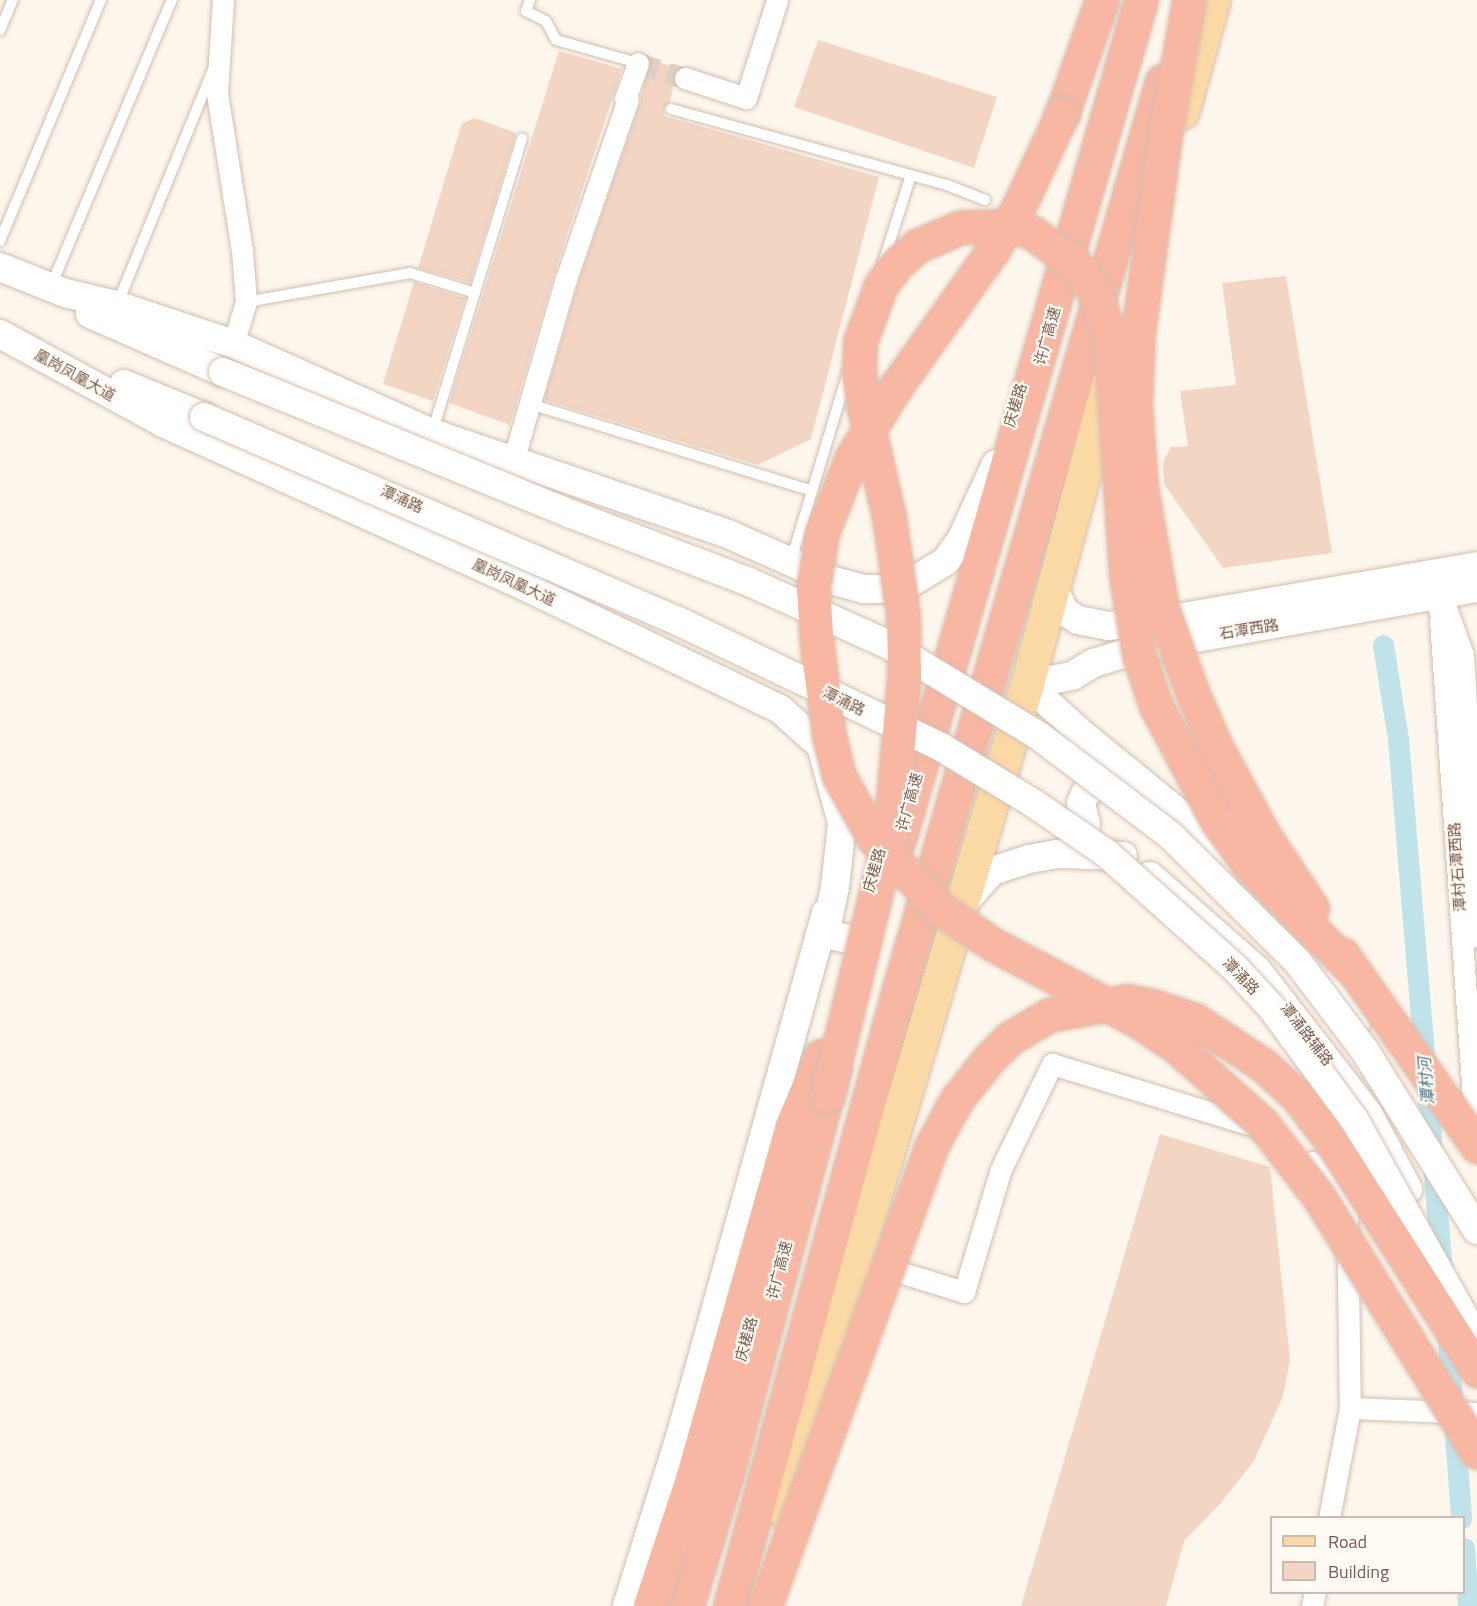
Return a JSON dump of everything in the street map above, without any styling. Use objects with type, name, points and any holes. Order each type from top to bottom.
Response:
[{"type":"highway","points":[[1102,0],[1062,114],[1020,204],[868,430],[852,457],[822,533],[813,589],[816,635],[826,714],[839,776],[874,839],[942,910],[992,944],[1138,1021],[1177,1047],[1262,1123],[1319,1197],[1477,1452]]},
{"type":"highway","name":"许广高速","points":[[687,1606],[727,1473],[827,1096],[1142,0]]},
{"type":"highway","points":[[730,1606],[900,986],[1184,0]]},
{"type":"highway","points":[[1189,0],[1165,136],[1138,333],[1135,405],[1141,487],[1162,608],[1216,747],[1266,839],[1355,973],[1477,1146]]},
{"type":"highway","points":[[827,1096],[891,833],[904,676],[903,615],[889,517],[864,408],[859,374],[860,342],[881,285],[897,264],[917,246],[961,227],[1013,226],[1033,233],[1076,265],[1096,295],[1110,335],[1126,575],[1139,656],[1156,706],[1187,768],[1236,847],[1355,973]]},
{"type":"highway","points":[[765,1606],[931,1147],[957,1099],[989,1059],[1010,1038],[1049,1016],[1127,1001],[1152,1006],[1195,1020],[1263,1065],[1297,1096],[1330,1141],[1477,1370]]},
{"type":"highway","points":[[650,1606],[692,1479],[791,1128],[826,1044]]},
{"type":"main road","name":"庆槎路","points":[[670,1606],[907,754],[1000,453],[1133,0]]},
{"type":"main road","points":[[759,1606],[856,1258],[1027,684],[1052,585],[1213,0]]},
{"type":"street","points":[[223,0],[217,93],[242,249],[246,302],[233,344]]},
{"type":"street","points":[[685,78],[746,98],[777,0]]},
{"type":"street","points":[[513,461],[566,279],[638,63]]},
{"type":"street","points":[[0,267],[51,286],[233,344],[432,433],[631,503],[729,534],[834,581],[863,589],[900,589],[927,575],[946,561],[962,538],[1000,453]]},
{"type":"street","points":[[0,275],[223,372],[571,514],[749,582],[889,645],[1039,736],[1170,835],[1298,961],[1365,1051],[1477,1230]]},
{"type":"street","name":"潭涌路","points":[[0,333],[204,417],[678,621],[931,742],[1033,803],[1106,853],[1236,969],[1272,1008],[1354,1121],[1477,1340]]},
{"type":"street","name":"凰岗凤凰大道","points":[[0,333],[163,423],[524,586],[780,708],[820,746],[842,824],[836,876],[825,934],[854,940]]},
{"type":"street","name":"石潭西路","points":[[1027,684],[1072,676],[1094,663],[1145,647],[1437,584],[1477,566]]},
{"type":"street","points":[[1437,584],[1460,657],[1477,933]]},
{"type":"street","name":"石潭西路","points":[[1052,585],[1064,611],[1078,620],[1107,626],[1437,584],[1477,588]]},
{"type":"street","name":"潭村石潭西路","points":[[1437,584],[1477,1161]]},
{"type":"street","points":[[1027,684],[1206,835],[1316,958],[1368,1039],[1477,1245]]},
{"type":"street","points":[[627,1606],[685,1419],[836,876],[907,754]]},
{"type":"street","name":"潭涌路辅路","points":[[1000,774],[1086,824],[1257,970],[1368,1113],[1477,1320]]},
{"type":"street","points":[[1086,824],[1081,804],[1093,784],[1105,777],[1145,785]]},
{"type":"street","points":[[960,907],[992,871],[1057,854],[1126,856]]},
{"type":"street","points":[[856,1258],[964,1292],[1001,1169],[1052,1064],[1293,1138],[1347,1205],[1350,1408],[1329,1516]]},
{"type":"street","points":[[1350,1408],[1477,1413]]},
{"type":"lane","points":[[0,30],[13,0]]},
{"type":"lane","points":[[0,241],[101,0]]},
{"type":"lane","points":[[51,286],[172,0]]},
{"type":"lane","points":[[530,0],[526,11],[546,21],[556,40],[638,63]]},
{"type":"lane","points":[[116,305],[220,51]]},
{"type":"lane","points":[[671,109],[910,178],[947,185],[985,200]]},
{"type":"lane","points":[[432,433],[472,292],[522,138]]},
{"type":"lane","points":[[791,561],[810,490],[910,178]]},
{"type":"lane","points":[[246,302],[410,273],[472,292]]},
{"type":"lane","points":[[530,404],[810,490]]},
{"type":"building","points":[[818,40],[997,97],[974,168],[794,107]]},
{"type":"building","points":[[559,51],[622,69],[554,275],[510,425],[449,403]]},
{"type":"building","points":[[650,59],[677,68],[670,102],[664,108],[665,116],[879,177],[811,439],[758,465],[544,400],[578,283],[640,103]]},
{"type":"building","points":[[475,118],[516,133],[470,283],[418,268],[462,123]]},
{"type":"building","points":[[1286,276],[1332,553],[1223,568],[1164,484],[1163,462],[1171,447],[1188,446],[1180,391],[1236,385],[1222,283]]},
{"type":"building","points":[[414,282],[465,298],[433,401],[383,384]]},
{"type":"building","points":[[1160,1134],[1270,1167],[1290,1360],[1283,1396],[1254,1461],[1220,1504],[1184,1541],[1166,1606],[1021,1606]]},
{"type":"waterway","name":"潭村河","points":[[1383,645],[1398,739],[1442,1272]]},
{"type":"waterway","name":"潭村河","points":[[1447,1330],[1461,1516]]},
{"type":"waterway","name":"潭村河","points":[[1465,1562],[1468,1606]]},
{"type":"tunnel","points":[[638,63],[685,78]]}]
